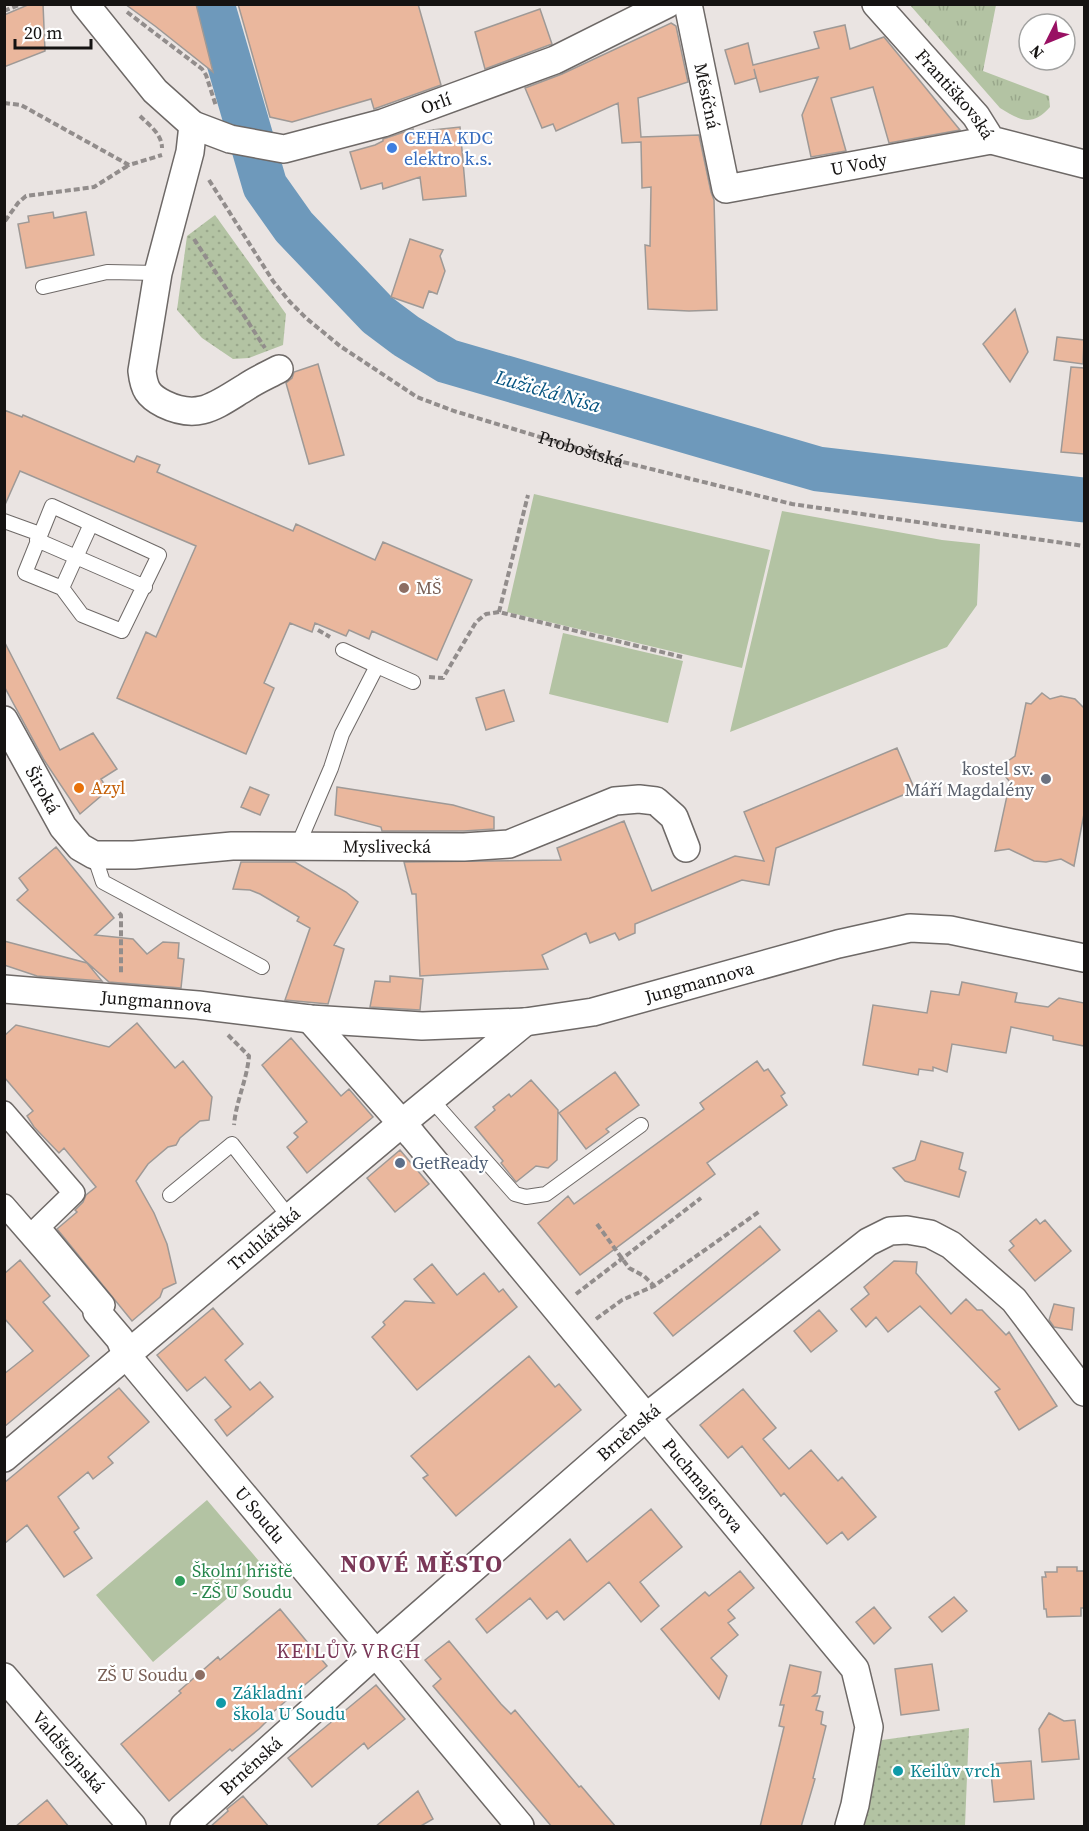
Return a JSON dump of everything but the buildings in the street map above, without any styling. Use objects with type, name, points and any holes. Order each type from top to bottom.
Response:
[{"type":"street","points":[[85,4],[155,91],[193,125],[190,152],[158,273],[142,371],[143,387],[150,397],[189,412],[212,408],[279,369]]},
{"type":"street","name":"Orlí","points":[[193,125],[224,127],[284,149],[383,123],[555,60],[667,4]]},
{"type":"street","name":"Měsíčná","points":[[688,4],[726,189]]},
{"type":"street","name":"Františkovská","points":[[876,4],[976,116],[991,140],[1084,164]]},
{"type":"street","name":"U Vody","points":[[726,189],[991,140]]},
{"type":"street","name":"Široká","points":[[4,720],[63,827],[80,847],[94,855]]},
{"type":"street","name":"Myslivecká","points":[[94,855],[134,855],[232,846],[464,847],[509,844],[615,801],[639,799],[656,801],[674,817],[686,848]]},
{"type":"street","name":"Jungmannova","points":[[4,989],[198,1005],[309,1020],[422,1026],[525,1022],[593,1012],[838,944],[910,928],[950,930],[1084,958]]},
{"type":"street","points":[[309,1020],[402,1123]]},
{"type":"street","name":"Truhlářská","points":[[4,1458],[525,1022]]},
{"type":"street","name":"U Soudu","points":[[4,1112],[74,1193],[39,1227],[104,1305],[97,1312]]},
{"type":"street","name":"Puchmajerova","points":[[402,1123],[855,1669],[869,1727],[849,1827]]},
{"type":"street","name":"U Soudu","points":[[4,1205],[120,1339],[127,1356],[520,1827]]},
{"type":"street","name":"Brněnská","points":[[184,1827],[375,1654],[645,1418],[868,1242],[890,1231],[907,1230],[930,1234],[951,1245],[1014,1300],[1084,1392]]},
{"type":"street","name":"Valdštejnská","points":[[4,1677],[132,1827]]},
{"type":"lane","points":[[43,287],[107,272],[158,273]]},
{"type":"lane","points":[[52,506],[91,524],[159,555],[122,631],[82,615],[62,588],[25,573],[52,506]]},
{"type":"lane","points":[[4,521],[75,557],[144,587]]},
{"type":"lane","points":[[62,588],[91,524]]},
{"type":"lane","points":[[343,650],[413,682]]},
{"type":"lane","points":[[298,845],[331,768],[346,725],[377,666]]},
{"type":"lane","points":[[94,855],[103,882],[262,967]]},
{"type":"lane","points":[[431,1099],[515,1194],[526,1197],[546,1194],[641,1125]]},
{"type":"lane","points":[[170,1195],[232,1144],[290,1218]]},
{"type":"path","points":[[4,11],[21,4]]},
{"type":"path","points":[[126,12],[202,69],[224,127]]},
{"type":"path","points":[[5,102],[21,105],[129,165]]},
{"type":"path","points":[[138,114],[158,134],[162,142],[165,165]]},
{"type":"path","name":"Proboštská","points":[[190,152],[222,198],[273,281],[290,302],[340,346],[417,397],[454,411],[622,462],[792,504],[1084,546]]},
{"type":"path","points":[[5,221],[26,196],[94,187],[129,165],[162,155]]},
{"type":"path","points":[[174,207],[222,285],[279,369]]},
{"type":"path","points":[[499,612],[528,495]]},
{"type":"path","points":[[413,682],[420,673],[443,678],[476,622],[486,614],[499,612],[682,657]]},
{"type":"path","points":[[121,915],[121,998]]},
{"type":"path","points":[[198,1005],[249,1056],[247,1074],[235,1112],[232,1144]]},
{"type":"path","points":[[556,1309],[701,1198]]},
{"type":"path","points":[[577,1335],[622,1300],[654,1286],[760,1211]]},
{"type":"path","points":[[597,1224],[629,1268],[644,1276],[654,1286]]},
{"type":"green space","points":[[910,5],[996,5],[983,71],[1049,96],[1050,107],[1032,120],[1020,119],[1000,108]]},
{"type":"green space","points":[[215,215],[286,314],[283,345],[249,358],[233,359],[202,338],[177,310],[187,236]]},
{"type":"green space","points":[[534,494],[770,550],[742,668],[507,612]]},
{"type":"green space","points":[[782,511],[942,540],[980,544],[977,605],[947,647],[730,732]]},
{"type":"green space","points":[[563,633],[683,661],[668,723],[549,694]]},
{"type":"green space","name":"Školní hřiště - ZŠ U Soudu","points":[[207,1500],[264,1567],[153,1662],[96,1595]]},
{"type":"green space","points":[[969,1728],[965,1826],[862,1826],[882,1740]]},
{"type":"waterway","name":"Lužická Nisa","points":[[212,4],[265,186],[294,227],[378,315],[406,336],[447,361],[818,469],[1084,500]]},
{"type":"place","name":"CEHA KDC elektro k.s.","points":[[392,148]]},
{"type":"place","name":"MŠ","points":[[404,588]]},
{"type":"place","name":"kostel sv. Máří Magdalény","points":[[1046,779]]},
{"type":"place","name":"Azyl","points":[[79,788]]},
{"type":"place","name":"GetReady","points":[[400,1163]]},
{"type":"place","name":"Školní hřiště - ZŠ U Soudu","points":[[180,1581]]},
{"type":"place","name":"ZŠ U Soudu","points":[[200,1675]]},
{"type":"place","name":"Základní škola U Soudu","points":[[221,1703]]},
{"type":"place","name":"Keilův vrch","points":[[898,1771]]},
{"type":"district","name":"NOVÉ MĚSTO","points":[[422,1564]]},
{"type":"district","name":"KEILŮV VRCH","points":[[349,1651]]}]
